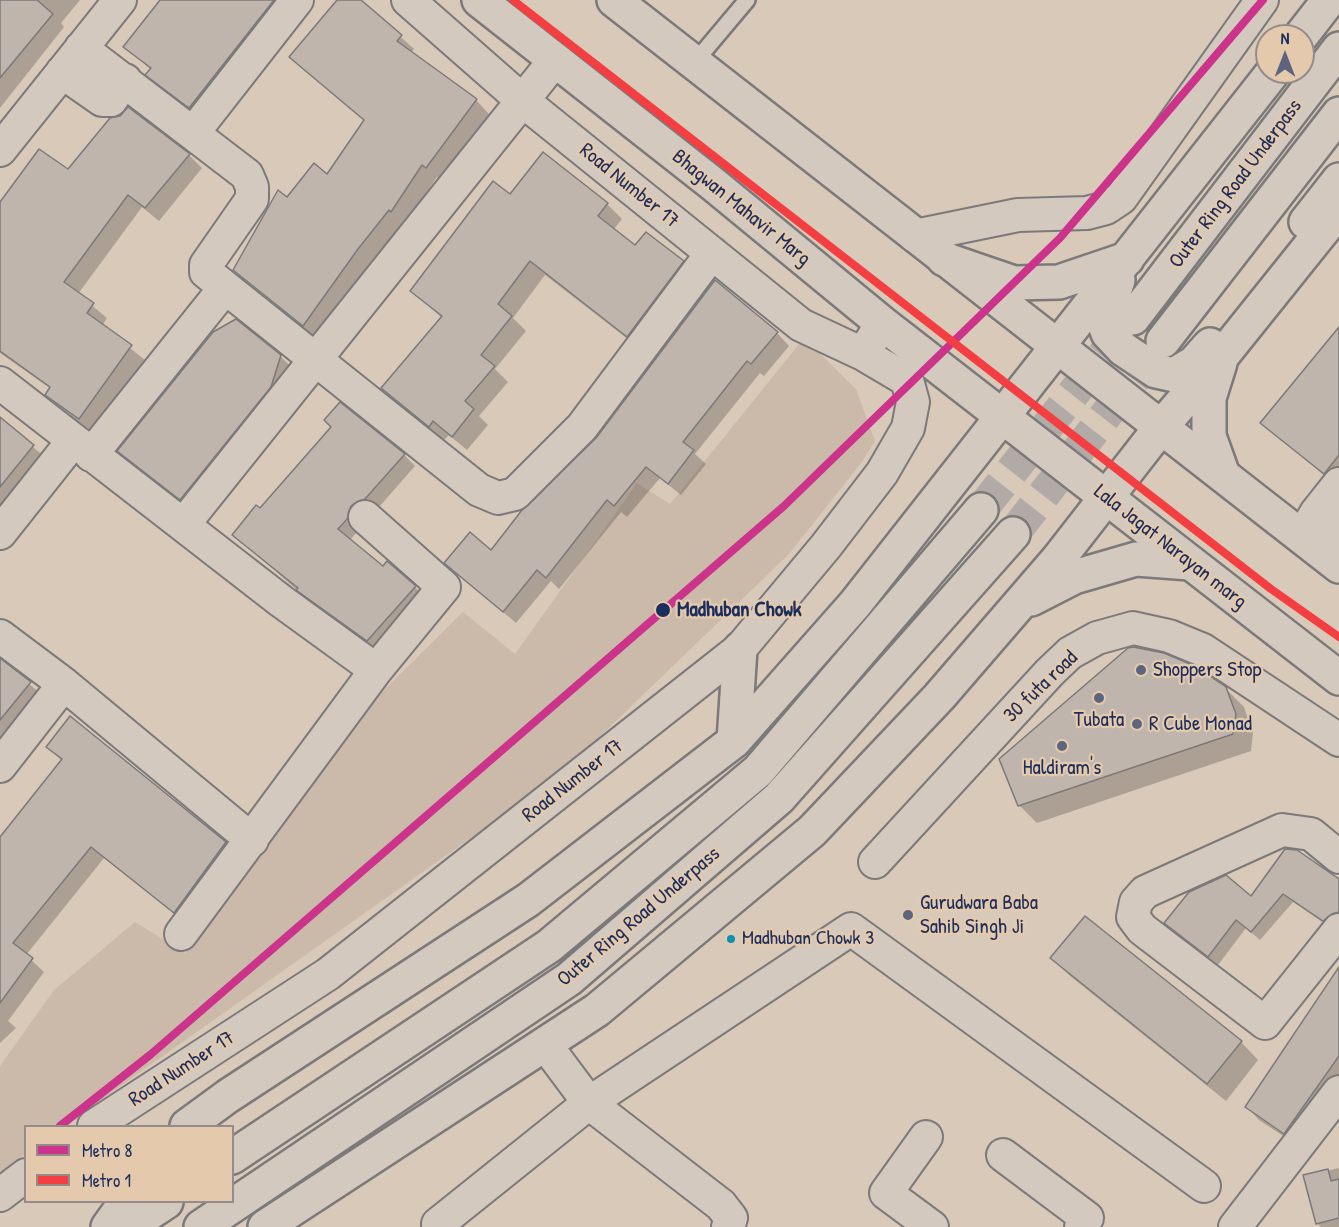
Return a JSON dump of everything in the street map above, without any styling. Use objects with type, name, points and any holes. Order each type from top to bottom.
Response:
[{"type":"main road","name":"Bhagwan Mahavir Marg","points":[[479,0],[713,184],[882,323],[1003,415]]},
{"type":"main road","points":[[614,0],[1223,475],[1319,526],[1339,566]]},
{"type":"main road","points":[[1310,24],[1329,0]]},
{"type":"main road","name":"Outer Ring Road Underpass","points":[[1133,318],[1339,50]]},
{"type":"main road","points":[[188,1125],[228,1096],[528,900],[734,741],[855,604],[1264,84]]},
{"type":"main road","name":"Outer Ring Road Underpass","points":[[1163,341],[1339,114]]},
{"type":"main road","points":[[1126,259],[1106,316],[1108,333],[1124,349],[1156,371],[1174,375],[1194,363],[1241,311],[1339,180]]},
{"type":"main road","points":[[265,1227],[597,1010],[812,831],[939,697],[1017,606],[1339,210]]},
{"type":"main road","points":[[944,259],[1014,284],[1059,282],[1126,259]]},
{"type":"main road","points":[[1222,356],[1209,398],[1209,436],[1223,475]]},
{"type":"main road","name":"Lala Jagat Narayan marg","points":[[1003,415],[1190,564],[1339,678]]},
{"type":"main road","name":"Outer Ring Road Underpass","points":[[234,1156],[549,946],[758,771],[981,510]]},
{"type":"main road","name":"Outer Ring Road Underpass","points":[[201,1227],[569,979],[779,798],[1013,534]]},
{"type":"main road","points":[[1017,606],[1074,577],[1136,560],[1190,564]]},
{"type":"main road","points":[[734,741],[740,648]]},
{"type":"main road","points":[[108,1227],[125,1203]]},
{"type":"main road","points":[[128,1227],[164,1203]]},
{"type":"street","points":[[0,150],[120,0]]},
{"type":"street","points":[[193,133],[297,0]]},
{"type":"street","name":"Road Number 17","points":[[96,1125],[328,974],[740,648],[861,501],[900,446],[908,428],[913,402],[907,380],[863,354],[801,325],[523,101],[408,0]]},
{"type":"street","points":[[915,236],[1018,215],[1087,213],[1106,208],[1121,198],[1262,0]]},
{"type":"street","points":[[81,48],[247,175],[252,187],[252,199],[206,265],[206,272],[224,289],[479,490],[498,498],[515,494],[582,427],[712,253]]},
{"type":"street","points":[[183,525],[555,60]]},
{"type":"street","points":[[62,72],[102,100],[111,100],[124,80]]},
{"type":"street","points":[[0,533],[82,448],[224,289]]},
{"type":"street","points":[[863,354],[882,323]]},
{"type":"street","points":[[0,383],[82,448],[376,670]]},
{"type":"street","points":[[1319,526],[1339,484]]},
{"type":"street","points":[[181,934],[376,670],[444,587],[365,517]]},
{"type":"street","name":"30 futa road","points":[[875,862],[1070,653],[1097,638],[1133,628],[1168,636],[1203,650],[1339,740]]},
{"type":"street","points":[[0,636],[64,684],[252,840]]},
{"type":"street","points":[[0,765],[64,684]]},
{"type":"street","points":[[1339,857],[1311,834],[1282,830],[1145,892],[1136,902],[1133,917],[1142,929],[1265,1023],[1339,930]]},
{"type":"street","points":[[440,1227],[438,1224],[589,1103],[851,929],[1203,1186]]},
{"type":"street","points":[[545,1044],[589,1103],[721,1204],[730,1218],[728,1227]]},
{"type":"street","points":[[1235,1227],[1339,1092]]},
{"type":"street","points":[[926,1137],[886,1193],[932,1227]]},
{"type":"street","points":[[1003,1155],[1087,1218],[1081,1227]]},
{"type":"street","points":[[0,1195],[24,1177]]},
{"type":"lane","points":[[694,63],[747,0]]},
{"type":"shaded area","points":[[804,338],[856,389],[875,441],[862,462],[789,554],[561,774],[65,1125],[24,1125],[24,1155],[0,1172],[0,1066],[54,990],[135,922],[185,953],[365,709],[463,612],[515,654],[637,483],[670,504]]},
{"type":"building","points":[[0,0],[37,0],[53,14],[0,78]]},
{"type":"building","points":[[160,0],[274,0],[189,108],[145,75],[151,68],[123,47]]},
{"type":"building","points":[[337,0],[361,0],[402,35],[397,41],[477,99],[426,168],[422,165],[391,212],[389,210],[358,249],[303,326],[233,270],[278,190],[287,197],[314,163],[327,174],[364,120],[289,57]]},
{"type":"building","points":[[128,107],[190,154],[145,208],[128,195],[64,282],[94,303],[87,313],[132,345],[79,419],[45,395],[50,387],[0,351],[0,202],[39,149],[68,169],[110,118],[120,116]]},
{"type":"building","points":[[543,152],[608,203],[598,216],[635,245],[646,232],[684,261],[627,337],[530,261],[498,304],[512,316],[481,355],[495,366],[465,401],[474,409],[452,437],[433,421],[429,427],[381,388],[442,316],[410,291],[493,181],[510,194]]},
{"type":"building","points":[[715,280],[778,332],[751,364],[747,361],[683,442],[694,450],[668,484],[646,467],[614,506],[607,500],[546,578],[537,570],[503,612],[444,563],[470,532],[491,550],[522,510],[596,438]]},
{"type":"building","points":[[236,319],[281,355],[271,387],[180,500],[117,451],[213,332]]},
{"type":"building","points":[[1339,327],[1339,455],[1324,474],[1260,423]]},
{"type":"building","points":[[340,402],[405,454],[364,500],[351,506],[348,518],[338,529],[383,566],[387,561],[416,586],[367,641],[296,590],[298,588],[232,535],[256,505],[260,508],[331,427],[324,420]]},
{"type":"building","points":[[0,417],[34,445],[0,487]]},
{"type":"building","name":"R Cube Monad","points":[[1128,648],[1164,653],[1195,666],[1226,687],[1236,714],[1233,734],[1018,806],[999,759]]},
{"type":"building","points":[[0,658],[31,682],[0,720]]},
{"type":"building","points":[[70,716],[226,842],[174,913],[91,847],[13,943],[33,958],[0,1003],[0,837],[62,759],[46,747]]},
{"type":"building","points":[[1285,849],[1297,850],[1339,879],[1339,912],[1323,921],[1283,894],[1251,932],[1236,920],[1208,957],[1164,923],[1189,892],[1226,875],[1251,896]]},
{"type":"building","points":[[1085,916],[1242,1041],[1207,1084],[1050,958]]},
{"type":"building","points":[[1339,967],[1339,1056],[1284,1134],[1245,1107]]},
{"type":"building","points":[[1328,1169],[1331,1181],[1339,1179],[1339,1218],[1316,1224],[1303,1175]]},
{"type":"tunnel","points":[[981,510],[1133,318]]},
{"type":"tunnel","points":[[1013,534],[1162,343]]},
{"type":"metro line","name":"1","points":[[513,0],[1271,589],[1339,637]]},
{"type":"metro line","name":"8","points":[[61,1125],[150,1055],[784,506],[1060,238],[1263,0]]},
{"type":"place","name":"Madhuban Chowk","points":[[663,610]]},
{"type":"place","name":"Shoppers Stop","points":[[1141,670]]},
{"type":"place","name":"Tubata","points":[[1099,698]]},
{"type":"place","name":"R Cube Monad","points":[[1137,724]]},
{"type":"place","name":"Haldiram's","points":[[1062,746]]},
{"type":"place","name":"Gurudwara Baba Sahib Singh Ji","points":[[908,915]]},
{"type":"place","name":"Madhuban Chowk 3","points":[[731,939]]}]
